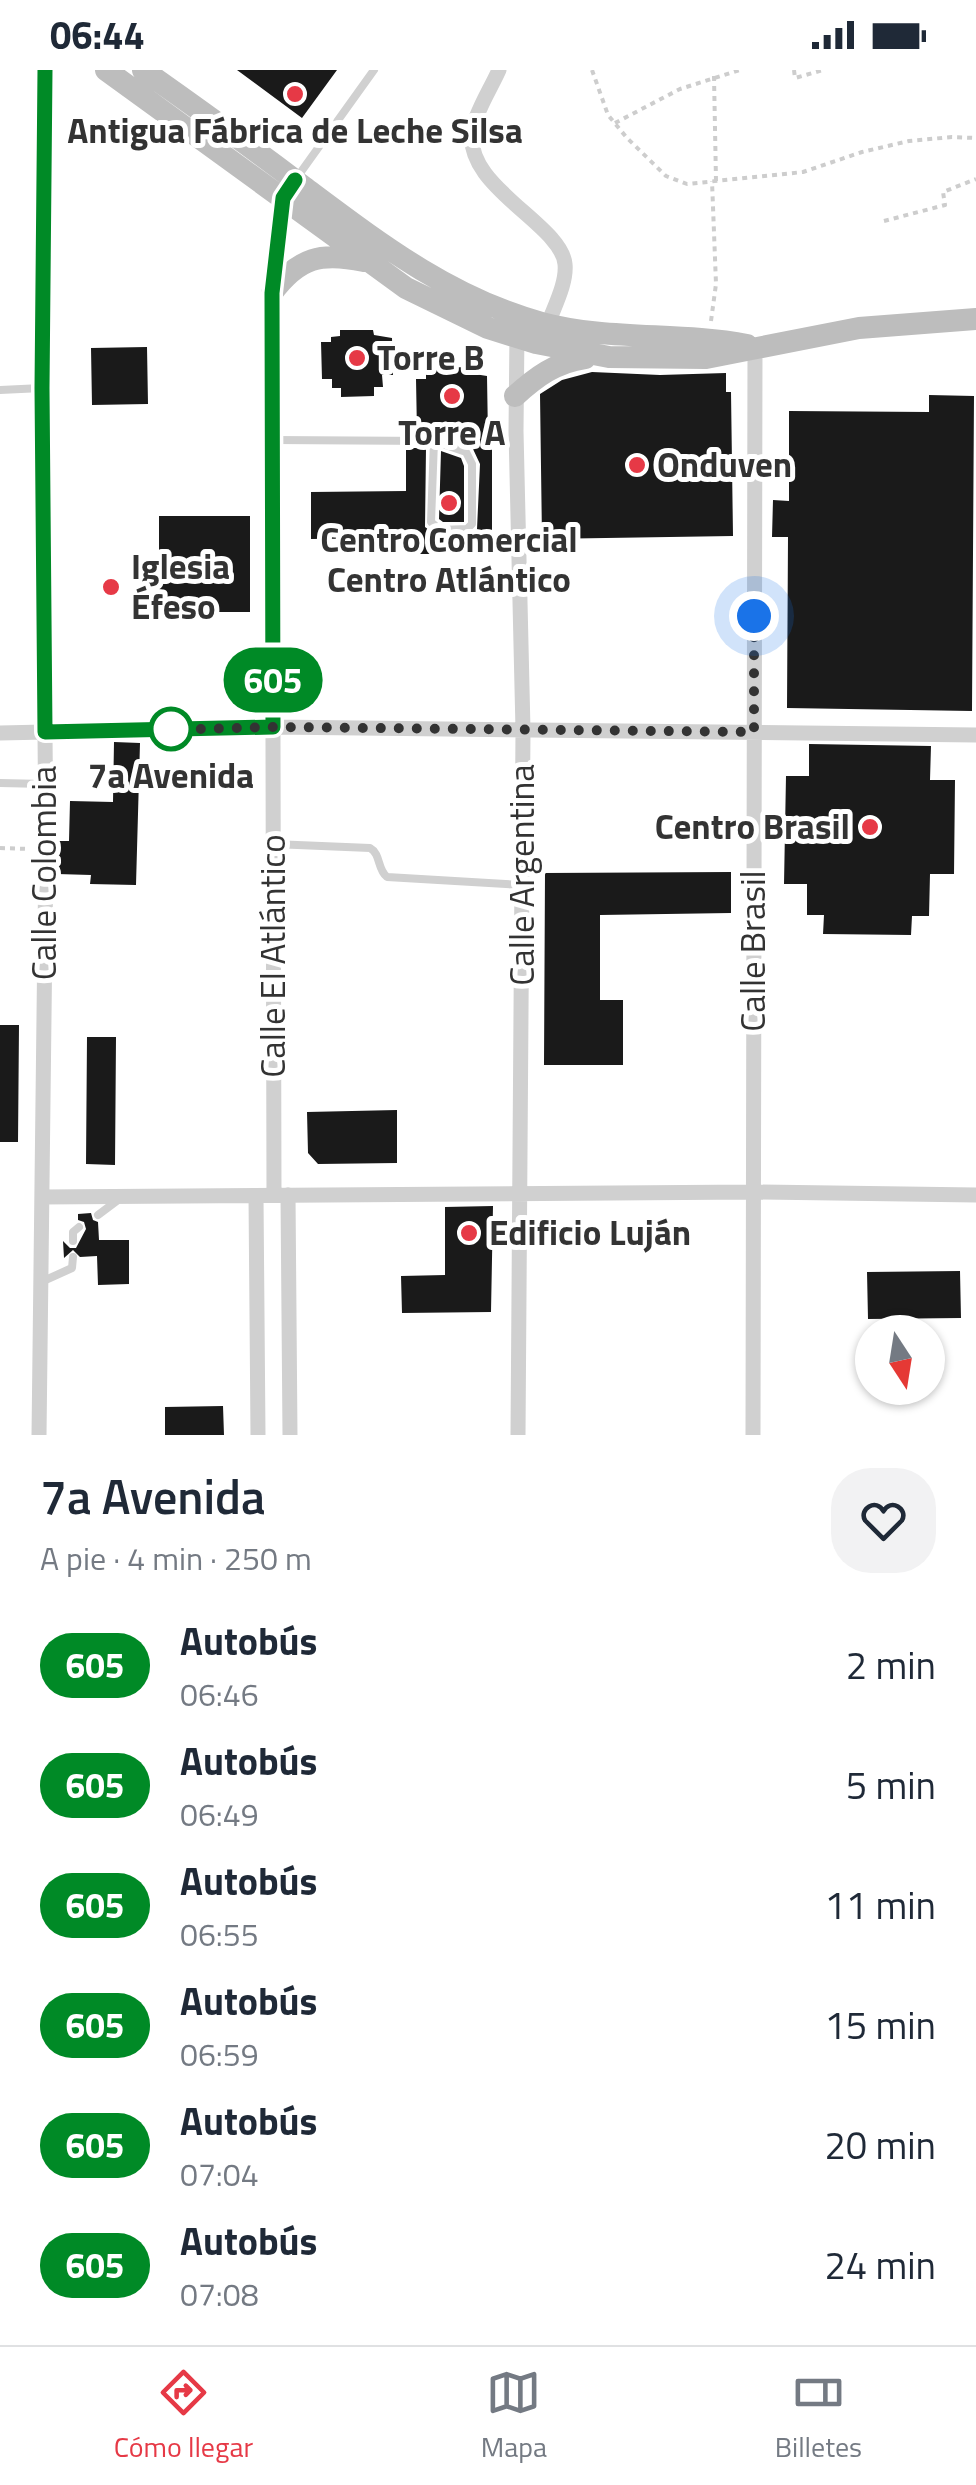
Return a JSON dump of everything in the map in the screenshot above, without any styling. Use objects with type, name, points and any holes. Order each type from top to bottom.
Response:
[{"type":"main road","points":[[106,70],[289,189],[460,316],[518,326],[548,324],[611,336],[706,337],[755,346]]},
{"type":"main road","points":[[146,71],[289,189],[369,262]]},
{"type":"main road","points":[[272,293],[289,271],[304,262],[338,256],[404,274]]},
{"type":"main road","points":[[515,396],[538,376],[578,358],[706,358],[859,328],[976,319]]},
{"type":"main road","points":[[518,326],[573,352],[609,356]]},
{"type":"street","name":"Calle Colombia","points":[[39,1435],[46,849],[42,388],[45,70]]},
{"type":"street","points":[[498,70],[472,128],[473,142],[491,181],[546,234],[566,260],[548,324]]},
{"type":"street","name":"Calle El Atlántico","points":[[289,189],[272,293],[273,844],[290,1435]]},
{"type":"street","name":"Calle Argentina","points":[[518,326],[515,396],[522,730],[518,1435]]},
{"type":"street","name":"Calle Brasil","points":[[753,1435],[755,346]]},
{"type":"street","points":[[0,733],[273,727],[976,734]]},
{"type":"street","points":[[42,1197],[753,1192],[976,1195]]},
{"type":"street","points":[[256,1196],[258,1435]]},
{"type":"street","points":[[258,1401],[290,1401]]},
{"type":"lane","points":[[289,189],[374,70]]},
{"type":"lane","points":[[0,390],[42,388]]},
{"type":"lane","points":[[273,440],[434,441],[466,452],[472,459],[472,524],[467,529],[440,530],[432,522],[434,441]]},
{"type":"lane","points":[[0,783],[45,784]]},
{"type":"lane","points":[[273,844],[370,848],[377,853],[380,869],[387,877],[522,884]]},
{"type":"lane","points":[[98,1214],[122,1197]]},
{"type":"lane","points":[[72,1241],[73,1232],[79,1227]]},
{"type":"lane","points":[[39,1282],[72,1268],[73,1257]]},
{"type":"path","points":[[592,70],[599,96],[614,123],[666,176],[687,184],[803,172],[909,141],[952,136],[976,138]]},
{"type":"path","points":[[614,123],[680,89],[740,70]]},
{"type":"path","points":[[794,70],[795,78],[823,70]]},
{"type":"path","points":[[706,337],[716,284],[714,76]]},
{"type":"path","points":[[884,221],[945,205],[942,192],[976,180]]},
{"type":"path","points":[[0,848],[46,849]]},
{"type":"building","name":"Antigua Fábrica de Leche Silsa","points":[[237,70],[337,70],[302,118]]},
{"type":"building","name":"Torre B","points":[[340,330],[373,330],[374,335],[392,338],[393,375],[382,375],[383,387],[374,387],[374,396],[341,397],[341,388],[332,388],[332,379],[322,379],[321,342],[331,342],[331,337],[340,336]]},
{"type":"building","points":[[147,347],[148,404],[92,405],[91,348]]},
{"type":"building","points":[[468,367],[468,373],[487,376],[488,438],[492,438],[492,554],[405,554],[405,538],[311,539],[311,492],[406,491],[406,448],[426,448],[425,527],[440,538],[467,536],[477,529],[480,464],[473,449],[436,434],[417,433],[416,379],[435,374],[435,368]]},
{"type":"building","name":"Onduven","points":[[592,372],[726,373],[726,392],[731,392],[733,536],[542,539],[540,394],[562,380]]},
{"type":"building","points":[[929,395],[974,396],[972,711],[787,708],[788,537],[772,537],[773,500],[789,501],[789,411],[929,412]]},
{"type":"building","points":[[441,451],[461,458],[464,466],[464,522],[439,519]]},
{"type":"building","points":[[159,516],[250,516],[250,612],[159,612]]},
{"type":"building","points":[[114,742],[140,743],[136,885],[90,884],[91,875],[57,874],[57,841],[69,841],[70,801],[113,802]]},
{"type":"building","name":"Centro Brasil","points":[[809,744],[931,746],[930,780],[955,780],[954,874],[930,874],[929,916],[912,916],[911,935],[823,934],[824,915],[807,915],[807,884],[784,884],[786,776],[809,776]]},
{"type":"building","points":[[731,872],[731,913],[600,915],[600,1000],[623,1000],[623,1065],[544,1065],[545,873]]},
{"type":"building","points":[[0,1025],[19,1025],[18,1142],[0,1142]]},
{"type":"building","points":[[87,1037],[116,1037],[115,1165],[86,1164]]},
{"type":"building","points":[[397,1110],[397,1163],[318,1164],[308,1153],[307,1112]]},
{"type":"building","points":[[493,1206],[491,1312],[402,1313],[401,1276],[445,1275],[445,1207]]},
{"type":"building","points":[[91,1213],[98,1222],[99,1240],[129,1240],[129,1284],[98,1285],[97,1256],[80,1257],[73,1250],[64,1258],[63,1241],[76,1248],[86,1229],[78,1214]]},
{"type":"building","points":[[960,1271],[961,1318],[868,1315],[867,1272]]},
{"type":"building","points":[[223,1406],[224,1435],[165,1435],[165,1407]]},
{"type":"bus line","name":"605","points":[[45,70],[42,388],[45,732],[273,727],[272,293],[283,198],[295,180]]},
{"type":"place","name":"Antigua Fábrica de Leche Silsa","points":[[295,94]]},
{"type":"place","name":"Torre B","points":[[357,358]]},
{"type":"place","name":"Torre A","points":[[452,396]]},
{"type":"place","name":"Onduven","points":[[637,465]]},
{"type":"place","name":"Centro Comercial Centro Atlántico","points":[[449,503]]},
{"type":"place","name":"Iglesia Éfeso","points":[[111,587]]},
{"type":"place","name":"7a Avenida","points":[[171,729]]},
{"type":"place","name":"Centro Brasil","points":[[870,827]]},
{"type":"place","name":"Edificio Luján","points":[[469,1233]]},
{"type":"route","points":[[171,729],[168,730],[273,727],[754,732],[754,616]]}]
